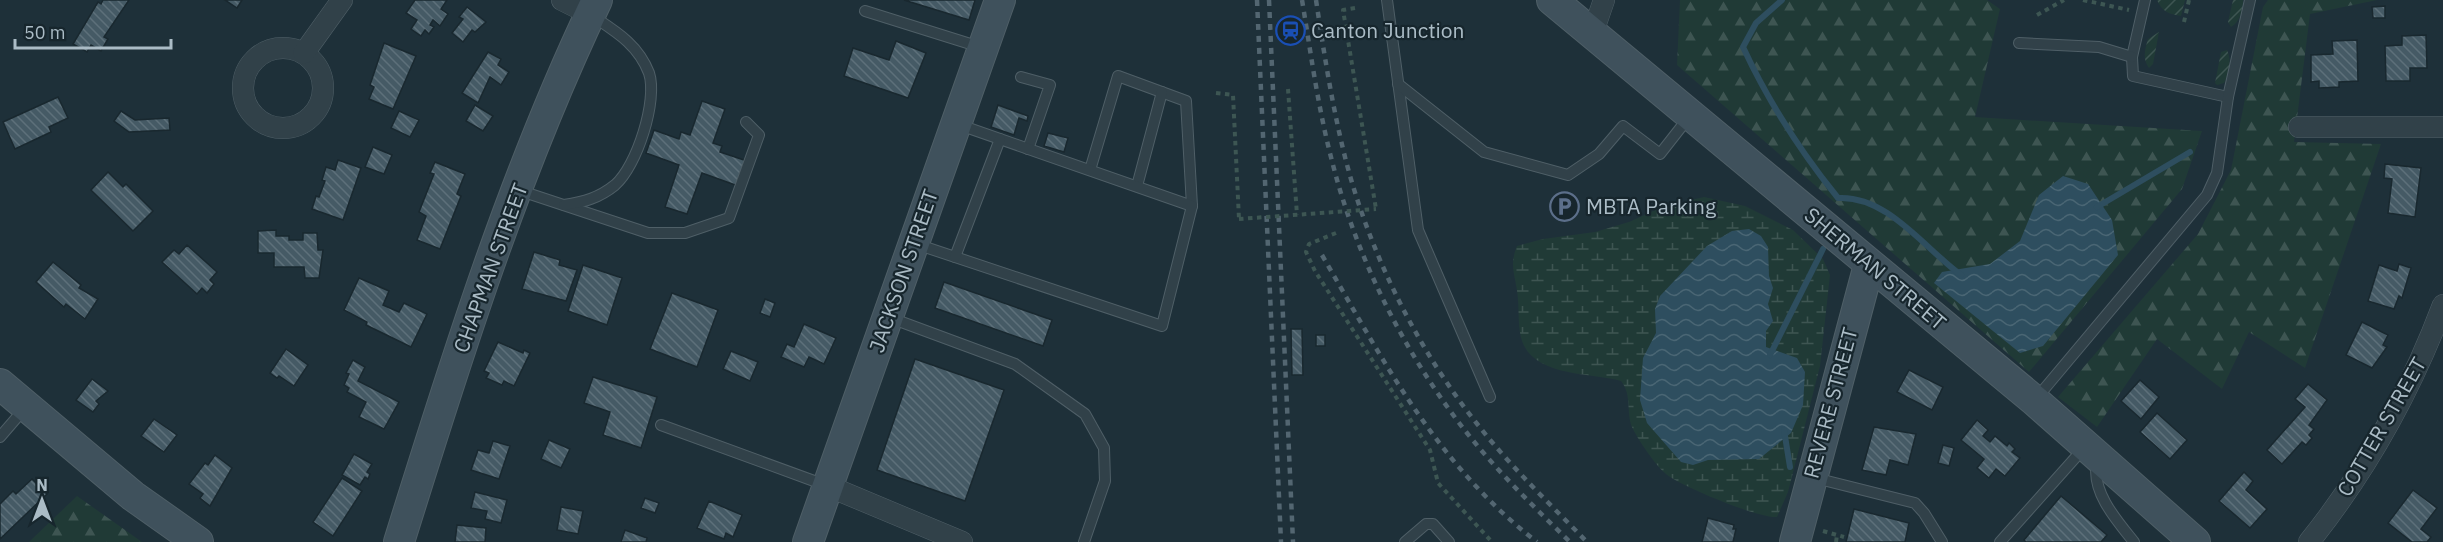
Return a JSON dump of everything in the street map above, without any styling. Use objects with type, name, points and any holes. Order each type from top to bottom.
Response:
[{"type":"main road","name":"JACKSON STREET","points":[[808,542],[1000,0]]},
{"type":"main road","name":"SHERMAN STREET","points":[[1552,0],[1869,265],[2035,400],[2195,542]]},
{"type":"main road","name":"CHAPMAN STREET","points":[[399,542],[484,283],[518,190],[593,7]]},
{"type":"main road","name":"REVERE STREET","points":[[1807,536],[1812,477],[1869,265]]},
{"type":"main road","points":[[0,384],[25,407],[191,540]]},
{"type":"street","points":[[304,53],[342,0]]},
{"type":"street","points":[[562,0],[593,7]]},
{"type":"street","points":[[1592,35],[1604,0]]},
{"type":"street","points":[[2299,127],[2443,127]]},
{"type":"street","name":"COTTER STREET","points":[[2309,542],[2331,514],[2380,439],[2424,356],[2443,304]]},
{"type":"street","points":[[828,486],[962,542]]},
{"type":"lane","points":[[1387,0],[1418,230],[1490,397]]},
{"type":"lane","points":[[2145,0],[2132,57],[2133,76],[2229,97]]},
{"type":"lane","points":[[2035,400],[2207,195],[2217,173],[2229,97],[2250,0]]},
{"type":"lane","points":[[561,206],[590,201],[617,183],[636,151],[650,114],[649,74],[629,39],[593,7]]},
{"type":"lane","points":[[865,11],[983,48]]},
{"type":"lane","points":[[2019,43],[2099,47],[2132,57]]},
{"type":"lane","points":[[914,243],[1162,326],[1192,206],[1186,100],[1118,76],[1090,170]]},
{"type":"lane","points":[[1021,77],[1050,85],[1028,148]]},
{"type":"lane","points":[[1398,84],[1484,152],[1568,175],[1599,154],[1623,126],[1660,154],[1691,114]]},
{"type":"lane","points":[[1137,186],[1162,92]]},
{"type":"lane","points":[[518,190],[648,233],[685,233],[729,218],[759,135],[746,122]]},
{"type":"lane","points":[[957,124],[1192,206]]},
{"type":"lane","points":[[956,257],[1000,139]]},
{"type":"lane","points":[[888,317],[1015,364],[1085,414],[1104,448],[1105,481],[1084,542]]},
{"type":"lane","points":[[0,437],[25,407]]},
{"type":"lane","points":[[661,425],[828,486]]},
{"type":"lane","points":[[2001,542],[2092,451]]},
{"type":"lane","points":[[2092,451],[2101,494],[2116,519],[2134,542]]},
{"type":"lane","points":[[1812,477],[1915,503],[1942,542]]},
{"type":"lane","points":[[1405,542],[1426,524],[1433,524],[1449,542]]},
{"type":"path","points":[[2037,15],[2064,0]]},
{"type":"path","points":[[2083,0],[2142,13]]},
{"type":"path","points":[[2184,22],[2189,0]]},
{"type":"path","points":[[1216,93],[1233,95],[1239,219],[1376,209],[1343,10],[1355,8]]},
{"type":"path","points":[[1288,89],[1297,215]]},
{"type":"path","points":[[1336,233],[1309,244],[1306,252],[1315,271],[1430,450],[1438,483],[1492,542]]},
{"type":"path","points":[[1807,536],[1837,535],[1844,537]]},
{"type":"path","points":[[1836,542],[1837,535]]},
{"type":"green space","points":[[1680,0],[1987,0],[2000,9],[1975,117],[2202,131],[2182,189],[2029,372],[1677,65]]},
{"type":"green space","points":[[2157,0],[2185,0],[2181,16],[2166,12]]},
{"type":"green space","points":[[2233,0],[2243,0],[2243,4],[2239,19],[2231,27],[2228,22]]},
{"type":"green space","points":[[2268,0],[2377,0],[2310,14],[2294,142],[2381,144],[2305,368],[2249,332],[2222,389],[2157,339],[2097,427],[2058,397],[2198,234],[2231,170],[2263,7]]},
{"type":"green space","points":[[2159,32],[2153,64],[2149,68],[2145,58],[2148,39]]},
{"type":"green space","points":[[2227,50],[2230,62],[2227,75],[2224,83],[2217,85],[2215,83],[2221,52]]},
{"type":"green space","points":[[1704,197],[1745,206],[1793,230],[1823,259],[1830,275],[1820,366],[1788,492],[1777,517],[1754,513],[1720,501],[1666,474],[1648,453],[1633,429],[1629,417],[1627,393],[1621,381],[1566,372],[1551,367],[1529,353],[1522,341],[1513,267],[1517,246],[1543,239],[1595,232],[1629,222],[1662,207]]},
{"type":"green space","points":[[77,496],[142,542],[29,542]]},
{"type":"water","points":[[2063,176],[2088,184],[2112,220],[2118,255],[2043,346],[2020,353],[1934,283],[1942,272],[1990,264],[2020,241],[2039,195]]},
{"type":"water","points":[[1749,229],[1761,236],[1768,247],[1769,276],[1773,288],[1768,304],[1773,321],[1766,331],[1766,347],[1797,358],[1805,372],[1803,405],[1791,433],[1759,459],[1708,460],[1693,465],[1681,462],[1647,423],[1640,400],[1643,358],[1656,333],[1655,309],[1660,296],[1707,246],[1732,231]]},
{"type":"building","points":[[103,0],[129,0],[104,37],[108,39],[101,51],[91,45],[87,52],[73,44],[98,2],[101,4]]},
{"type":"building","points":[[225,0],[242,0],[237,8]]},
{"type":"building","points":[[415,0],[447,0],[441,9],[448,14],[440,26],[433,20],[430,25],[434,27],[429,34],[425,30],[421,36],[411,29],[417,20],[406,13]]},
{"type":"building","points":[[904,0],[975,0],[969,20]]},
{"type":"building","points":[[2385,6],[2385,18],[2373,18],[2372,7]]},
{"type":"building","points":[[467,7],[486,22],[475,32],[472,30],[463,42],[452,33],[463,19],[459,17]]},
{"type":"building","points":[[2426,35],[2427,68],[2410,68],[2410,81],[2386,81],[2385,46],[2402,45],[2402,36]]},
{"type":"building","points":[[2357,40],[2358,81],[2339,82],[2339,87],[2319,88],[2319,81],[2311,82],[2311,55],[2333,54],[2332,41]]},
{"type":"building","points":[[896,41],[926,53],[908,98],[844,76],[853,48],[889,60]]},
{"type":"building","points":[[384,43],[416,56],[393,109],[369,99],[374,87],[370,85]]},
{"type":"building","points":[[488,52],[501,59],[498,65],[509,72],[501,85],[490,77],[478,103],[462,93]]},
{"type":"building","points":[[58,97],[68,118],[49,127],[51,132],[15,149],[3,122]]},
{"type":"building","points":[[702,101],[725,109],[713,143],[722,146],[720,152],[747,161],[738,186],[702,173],[687,214],[665,207],[679,165],[646,153],[654,130],[679,139],[681,132],[690,135]]},
{"type":"building","points":[[475,105],[493,116],[483,131],[466,121]]},
{"type":"building","points":[[998,105],[1028,116],[1027,121],[1019,118],[1014,135],[991,127]]},
{"type":"building","points":[[121,111],[135,120],[169,118],[170,130],[129,132],[114,121]]},
{"type":"building","points":[[399,111],[419,120],[410,137],[391,128]]},
{"type":"building","points":[[1048,133],[1068,138],[1064,152],[1044,146]]},
{"type":"building","points":[[373,147],[392,155],[384,174],[365,167]]},
{"type":"building","points":[[338,160],[361,168],[343,220],[312,209],[316,196],[319,197],[325,181],[322,180],[326,167],[335,170]]},
{"type":"building","points":[[435,162],[465,174],[457,194],[461,196],[440,249],[417,240],[426,216],[419,212],[434,174],[430,173]]},
{"type":"building","points":[[2385,164],[2421,168],[2415,217],[2388,213],[2392,179],[2384,178]]},
{"type":"building","points":[[108,172],[123,187],[126,184],[153,211],[133,231],[91,190]]},
{"type":"building","points":[[276,230],[276,236],[289,236],[289,240],[303,240],[303,233],[317,233],[318,250],[323,250],[319,278],[305,278],[304,267],[274,267],[274,253],[258,253],[258,231]]},
{"type":"building","points":[[187,245],[217,272],[210,280],[214,284],[207,293],[202,288],[197,294],[162,262],[174,250],[179,254]]},
{"type":"building","points":[[534,252],[560,260],[559,265],[577,270],[566,301],[522,289]]},
{"type":"building","points":[[53,262],[81,285],[79,288],[98,299],[85,319],[66,304],[64,307],[36,282]]},
{"type":"building","points":[[2399,264],[2411,268],[2402,298],[2399,296],[2394,309],[2368,301],[2379,265],[2397,271]]},
{"type":"building","points":[[583,265],[622,278],[607,325],[568,311]]},
{"type":"building","points":[[359,278],[389,291],[383,305],[399,312],[404,303],[427,314],[411,347],[366,325],[367,322],[344,310]]},
{"type":"building","points":[[944,282],[1052,320],[1043,346],[935,308]]},
{"type":"building","points":[[672,293],[718,310],[697,367],[650,349]]},
{"type":"building","points":[[765,299],[775,303],[770,317],[760,313]]},
{"type":"building","points":[[2362,322],[2388,335],[2383,345],[2387,347],[2372,368],[2346,355]]},
{"type":"building","points":[[804,324],[836,338],[824,364],[809,357],[804,367],[781,357],[787,344],[794,347]]},
{"type":"building","points":[[1291,329],[1302,329],[1303,375],[1292,375]]},
{"type":"building","points":[[1316,335],[1325,335],[1325,346],[1316,346]]},
{"type":"building","points":[[498,342],[523,353],[524,350],[530,353],[514,386],[504,381],[502,385],[486,378],[489,373],[484,371]]},
{"type":"building","points":[[286,349],[308,365],[294,386],[270,373]]},
{"type":"building","points":[[731,351],[758,362],[750,381],[723,369]]},
{"type":"building","points":[[915,359],[1004,390],[965,501],[877,470]]},
{"type":"building","points":[[353,360],[365,367],[358,381],[399,402],[384,429],[359,417],[366,402],[347,392],[349,388],[344,385],[349,374],[346,373]]},
{"type":"building","points":[[1909,370],[1943,387],[1932,410],[1897,392]]},
{"type":"building","points":[[593,377],[657,397],[641,448],[603,435],[610,412],[584,403]]},
{"type":"building","points":[[92,379],[108,391],[96,401],[99,404],[93,412],[76,400]]},
{"type":"building","points":[[2140,380],[2159,397],[2141,419],[2121,401]]},
{"type":"building","points":[[2308,384],[2327,400],[2309,425],[2314,429],[2309,435],[2312,438],[2306,445],[2302,442],[2282,464],[2267,450],[2305,407],[2295,399]]},
{"type":"building","points":[[2157,413],[2187,440],[2170,459],[2140,432]]},
{"type":"building","points":[[154,419],[177,435],[164,452],[141,436]]},
{"type":"building","points":[[1977,420],[1988,430],[1983,436],[1990,442],[1995,436],[2007,446],[2009,443],[2015,449],[2012,452],[2020,458],[2005,476],[1996,469],[1989,478],[1977,468],[1984,459],[1961,440]]},
{"type":"building","points":[[1874,427],[1916,434],[1908,465],[1890,460],[1886,475],[1862,470]]},
{"type":"building","points":[[549,440],[570,449],[561,468],[541,459]]},
{"type":"building","points":[[493,441],[510,446],[499,479],[471,470],[478,450],[489,453]]},
{"type":"building","points":[[1943,445],[1954,448],[1949,466],[1938,463]]},
{"type":"building","points":[[354,454],[372,464],[367,472],[370,474],[368,479],[365,477],[360,485],[342,475]]},
{"type":"building","points":[[215,455],[232,468],[210,506],[200,498],[203,494],[189,484],[205,463],[208,465]]},
{"type":"building","points":[[2244,472],[2253,481],[2246,490],[2267,509],[2250,528],[2219,501]]},
{"type":"building","points":[[342,478],[362,491],[333,536],[313,522]]},
{"type":"building","points":[[32,479],[47,494],[0,539],[0,504],[13,491],[16,494]]},
{"type":"building","points":[[2413,490],[2437,508],[2421,529],[2431,537],[2427,542],[2412,542],[2388,523]]},
{"type":"building","points":[[475,492],[507,500],[501,523],[485,519],[487,511],[471,508]]},
{"type":"building","points":[[2061,496],[2107,535],[2101,542],[2026,542],[2024,540]]},
{"type":"building","points":[[645,498],[659,503],[655,513],[641,508]]},
{"type":"building","points":[[709,501],[742,515],[733,537],[726,533],[724,539],[697,528]]},
{"type":"building","points":[[561,507],[583,511],[578,534],[557,530]]},
{"type":"building","points":[[1854,509],[1909,523],[1905,542],[1846,542]]},
{"type":"building","points":[[1708,518],[1734,525],[1733,529],[1736,529],[1733,542],[1702,542]]},
{"type":"building","points":[[457,525],[486,528],[485,542],[455,542]]},
{"type":"building","points":[[625,530],[647,538],[646,542],[621,542]]},
{"type":"waterway","points":[[1782,0],[1756,23],[1743,47],[1786,125],[1838,198],[1856,199],[1889,214],[1961,275]]},
{"type":"waterway","points":[[2097,207],[2190,152]]},
{"type":"waterway","points":[[1770,355],[1823,249]]},
{"type":"waterway","points":[[1784,430],[1790,467]]},
{"type":"railway","points":[[1257,0],[1281,542]]},
{"type":"railway","points":[[1269,0],[1293,542]]},
{"type":"railway","points":[[1302,0],[1332,161],[1354,233],[1385,304],[1423,371],[1467,433],[1504,475],[1570,542]]},
{"type":"railway","points":[[1316,0],[1332,98],[1345,157],[1367,228],[1398,298],[1435,364],[1478,425],[1517,470],[1587,542]]},
{"type":"railway","points":[[1322,255],[1391,373],[1441,446],[1470,480],[1537,542]]},
{"type":"place","name":"Canton Junction","points":[[1290,31]]},
{"type":"place","name":"MBTA Parking","points":[[1565,207]]}]
